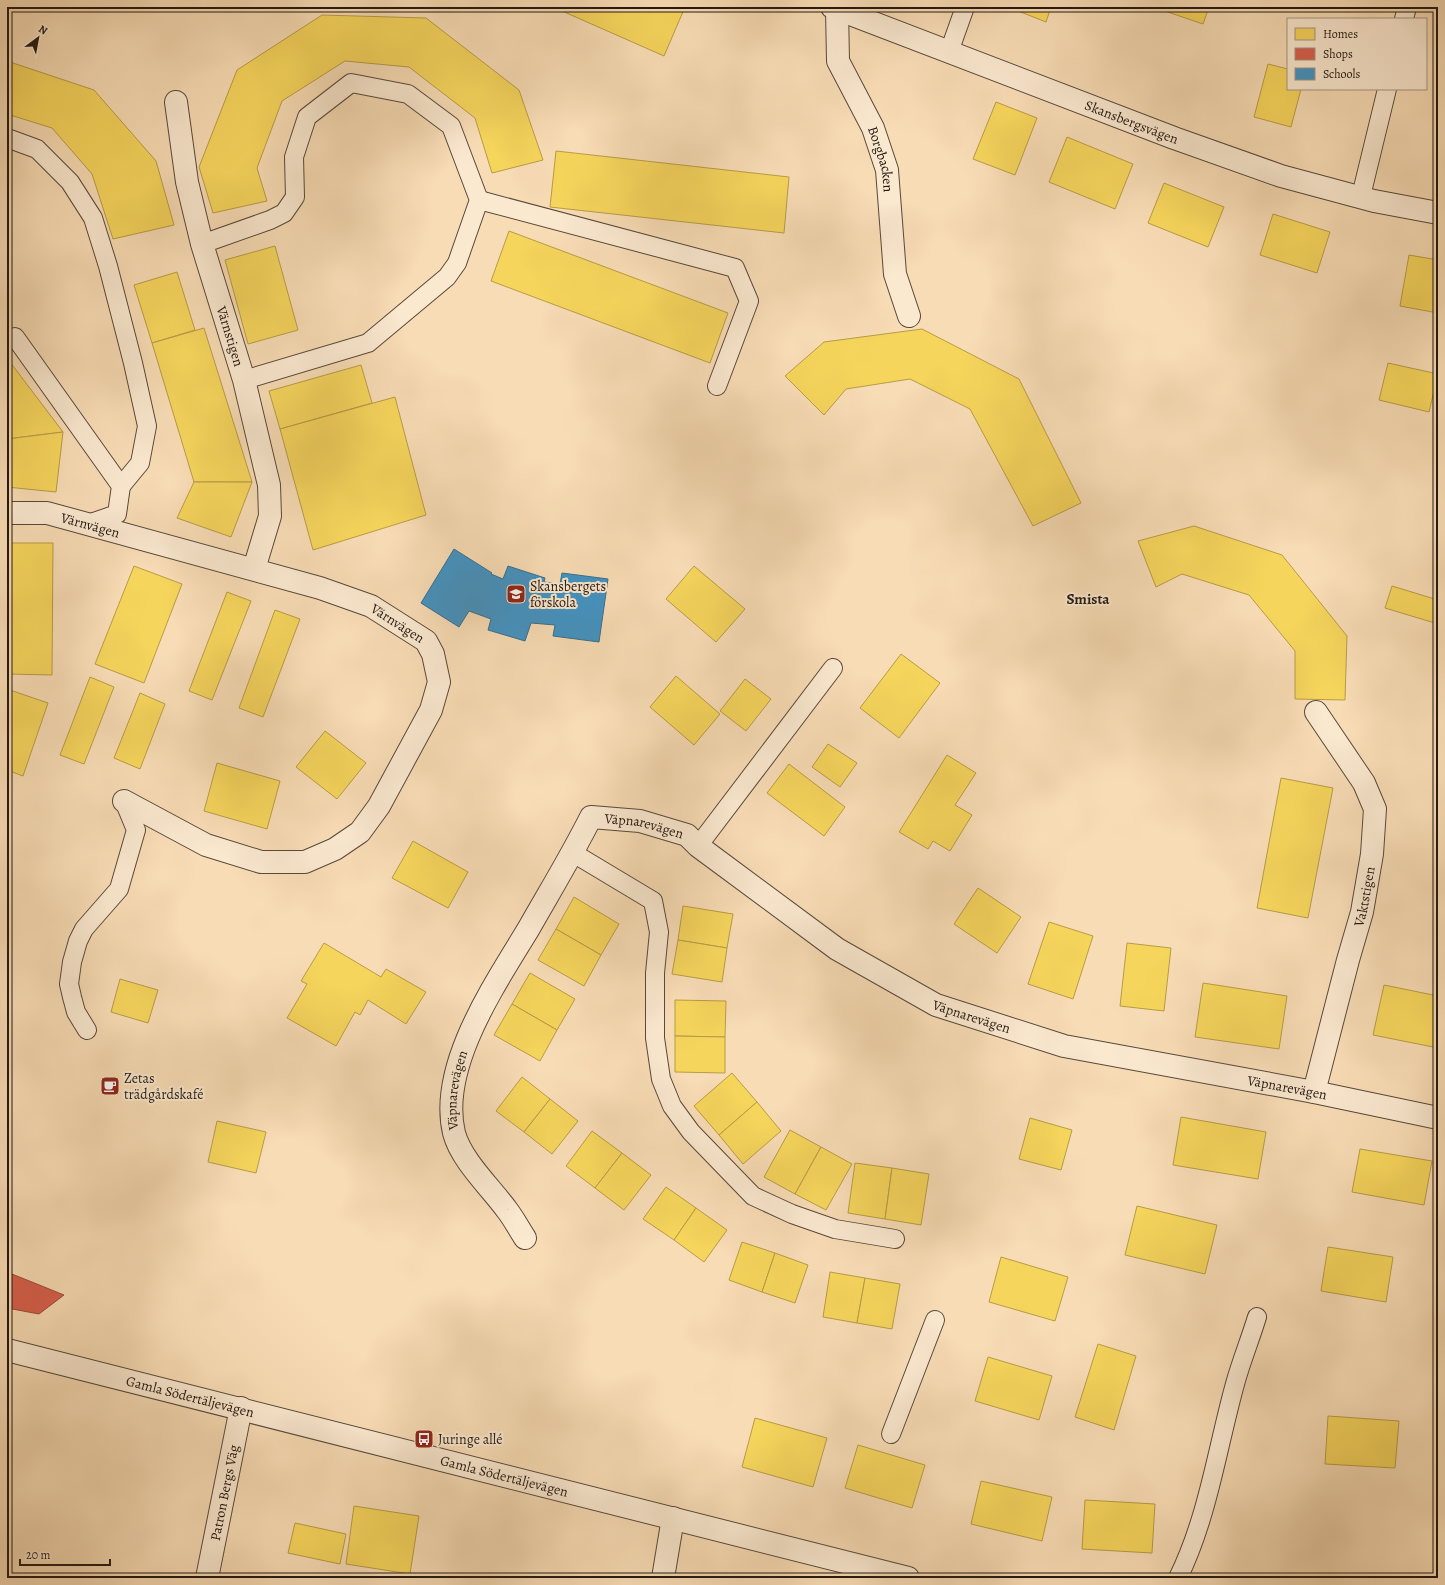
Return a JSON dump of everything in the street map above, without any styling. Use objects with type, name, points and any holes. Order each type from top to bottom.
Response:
[{"type":"street","name":"Skansbergsvägen","points":[[834,8],[1174,138],[1281,176],[1361,196],[1374,201],[1438,213]]},
{"type":"street","name":"Borgbacken","points":[[834,8],[838,61],[873,128],[887,170],[895,274],[909,316]]},
{"type":"street","name":"Värnstigen","points":[[176,102],[187,182],[202,244],[244,380],[269,485],[270,516],[254,569]]},
{"type":"street","name":"Värnvägen","points":[[7,513],[47,513],[320,588],[371,606],[426,641],[433,654],[439,682],[431,710],[380,806],[360,832],[335,849],[305,862],[261,862],[206,845],[124,800]]},
{"type":"street","name":"Vaktstigen","points":[[1314,1092],[1362,912],[1372,854],[1375,809],[1364,783],[1316,712]]},
{"type":"street","name":"Väpnarevägen","points":[[525,1238],[508,1211],[464,1154],[454,1134],[452,1095],[458,1064],[485,1001],[573,853],[591,817],[640,821],[687,835],[698,846],[837,949],[936,1005],[1064,1046],[1314,1092],[1438,1118]]},
{"type":"street","name":"Gamla Södertäljevägen","points":[[7,1350],[908,1578]]},
{"type":"street","name":"Patron Bergs Väg","points":[[207,1578],[241,1408]]},
{"type":"street","points":[[662,1578],[673,1518]]},
{"type":"lane","points":[[949,52],[965,7]]},
{"type":"lane","points":[[1404,18],[1407,7]]},
{"type":"lane","points":[[202,244],[270,220],[284,213],[295,198],[294,157],[307,117],[351,83],[408,94],[451,126],[479,200],[457,263],[447,277],[368,343],[244,380]]},
{"type":"lane","points":[[1361,196],[1387,90]]},
{"type":"lane","points":[[7,138],[37,149],[70,182],[95,225],[130,348],[147,426],[140,463],[121,486],[117,514],[88,524]]},
{"type":"lane","points":[[479,200],[735,268],[749,301],[717,386]]},
{"type":"lane","points":[[15,337],[121,486]]},
{"type":"lane","points":[[698,846],[833,668]]},
{"type":"lane","points":[[87,1030],[76,1012],[69,984],[72,962],[78,941],[84,929],[118,889],[136,830],[124,800]]},
{"type":"lane","points":[[573,853],[653,900],[659,932],[655,973],[655,1038],[661,1080],[672,1106],[691,1132],[754,1196],[792,1214],[835,1229],[895,1239]]},
{"type":"lane","points":[[1178,1578],[1187,1560],[1205,1506],[1235,1383],[1257,1317]]},
{"type":"lane","points":[[891,1434],[935,1320]]},
{"type":"building: Homes","points":[[553,7],[685,7],[664,56]]},
{"type":"building: Homes","points":[[1008,7],[1051,7],[1046,22]]},
{"type":"building: Homes","points":[[1153,7],[1209,7],[1203,24]]},
{"type":"building: Homes","points":[[1327,7],[1350,7],[1348,12]]},
{"type":"building: Homes","points":[[322,15],[426,18],[519,90],[543,160],[492,173],[475,118],[409,67],[345,61],[282,101],[257,168],[267,201],[213,213],[199,167],[237,70]]},
{"type":"building: Homes","points":[[7,61],[94,90],[156,161],[174,225],[113,239],[92,174],[52,128],[7,114]]},
{"type":"building: Homes","points":[[1268,64],[1287,69],[1287,90],[1301,90],[1291,127],[1254,117]]},
{"type":"building: Homes","points":[[996,102],[1037,118],[1015,175],[973,159]]},
{"type":"building: Homes","points":[[1067,137],[1133,164],[1115,209],[1049,182]]},
{"type":"building: Homes","points":[[556,151],[789,177],[784,233],[550,207]]},
{"type":"building: Homes","points":[[1164,183],[1224,207],[1208,247],[1148,223]]},
{"type":"building: Homes","points":[[1273,214],[1330,232],[1317,273],[1260,255]]},
{"type":"building: Homes","points":[[509,231],[728,313],[710,363],[491,281]]},
{"type":"building: Homes","points":[[275,246],[298,330],[248,344],[225,260]]},
{"type":"building: Homes","points":[[1409,255],[1438,260],[1438,313],[1400,306]]},
{"type":"building: Homes","points":[[177,272],[195,330],[152,343],[134,285]]},
{"type":"building: Homes","points":[[204,328],[252,482],[194,482],[152,343]]},
{"type":"building: Homes","points":[[922,329],[1019,379],[1081,503],[1033,526],[970,409],[910,379],[846,389],[824,415],[785,376],[824,342]]},
{"type":"building: Homes","points":[[7,358],[63,432],[7,439]]},
{"type":"building: Homes","points":[[1388,363],[1438,374],[1429,412],[1379,400]]},
{"type":"building: Homes","points":[[361,365],[372,403],[280,429],[269,391]]},
{"type":"building: Homes","points":[[395,397],[426,515],[313,550],[280,429]]},
{"type":"building: Homes","points":[[63,432],[56,492],[7,487],[7,439]]},
{"type":"building: Homes","points":[[194,482],[252,482],[231,537],[177,518]]},
{"type":"building: Homes","points":[[1194,526],[1282,555],[1347,636],[1345,700],[1295,699],[1295,651],[1249,595],[1182,574],[1156,587],[1138,541]]},
{"type":"building: Homes","points":[[7,543],[53,543],[52,675],[7,674]]},
{"type":"building: Homes","points":[[134,566],[182,584],[144,683],[95,664]]},
{"type":"building: Homes","points":[[694,566],[745,609],[716,642],[666,599]]},
{"type":"building: Homes","points":[[1392,586],[1438,600],[1438,624],[1385,608]]},
{"type":"building: Homes","points":[[227,592],[251,601],[212,700],[189,691]]},
{"type":"building: Homes","points":[[275,610],[300,619],[263,717],[239,708]]},
{"type":"building: Homes","points":[[901,654],[940,683],[899,738],[860,708]]},
{"type":"building: Homes","points":[[676,676],[720,714],[694,745],[650,707]]},
{"type":"building: Homes","points":[[90,677],[114,687],[84,764],[60,755]]},
{"type":"building: Homes","points":[[745,679],[771,699],[746,731],[720,711]]},
{"type":"building: Homes","points":[[7,689],[48,703],[23,776],[7,770]]},
{"type":"building: Homes","points":[[140,693],[165,704],[140,769],[114,758]]},
{"type":"building: Homes","points":[[325,731],[366,763],[337,799],[296,767]]},
{"type":"building: Homes","points":[[828,744],[857,763],[840,787],[812,767]]},
{"type":"building: Homes","points":[[947,755],[976,773],[955,805],[972,815],[950,851],[933,841],[928,849],[899,832]]},
{"type":"building: Homes","points":[[217,763],[280,781],[267,829],[204,811]]},
{"type":"building: Homes","points":[[789,764],[845,807],[824,836],[767,793]]},
{"type":"building: Homes","points":[[1281,778],[1333,788],[1308,918],[1257,908]]},
{"type":"building: Homes","points":[[413,841],[468,872],[448,908],[392,878]]},
{"type":"building: Homes","points":[[978,888],[1021,917],[997,953],[954,924]]},
{"type":"building: Homes","points":[[574,897],[619,924],[601,955],[556,929]]},
{"type":"building: Homes","points":[[683,906],[733,914],[727,948],[678,940]]},
{"type":"building: Homes","points":[[1049,922],[1093,936],[1073,999],[1028,984]]},
{"type":"building: Homes","points":[[556,929],[601,955],[584,986],[538,960]]},
{"type":"building: Homes","points":[[678,940],[727,948],[722,982],[672,974]]},
{"type":"building: Homes","points":[[324,943],[381,977],[386,969],[426,992],[406,1024],[368,1000],[360,1015],[355,1012],[336,1046],[287,1018],[307,984],[301,981]]},
{"type":"building: Homes","points":[[1127,943],[1171,948],[1164,1011],[1120,1006]]},
{"type":"building: Homes","points":[[530,973],[575,999],[557,1030],[512,1004]]},
{"type":"building: Homes","points":[[120,979],[158,990],[148,1023],[111,1012]]},
{"type":"building: Homes","points":[[1203,983],[1287,996],[1279,1049],[1195,1037]]},
{"type":"building: Homes","points":[[1384,985],[1438,996],[1438,1048],[1373,1035]]},
{"type":"building: Homes","points":[[675,1000],[726,1001],[725,1037],[675,1036]]},
{"type":"building: Homes","points":[[512,1004],[557,1030],[540,1061],[494,1035]]},
{"type":"building: Homes","points":[[675,1036],[725,1037],[725,1073],[675,1072]]},
{"type":"building: Homes","points":[[732,1073],[757,1102],[719,1135],[694,1106]]},
{"type":"building: Homes","points":[[522,1077],[550,1099],[524,1132],[496,1111]]},
{"type":"building: Homes","points":[[550,1099],[578,1121],[552,1154],[524,1132]]},
{"type":"building: Homes","points":[[757,1102],[781,1131],[743,1164],[719,1135]]},
{"type":"building: Homes","points":[[1181,1117],[1266,1132],[1258,1179],[1173,1165]]},
{"type":"building: Homes","points":[[1030,1118],[1072,1130],[1061,1170],[1019,1159]]},
{"type":"building: Homes","points":[[217,1121],[266,1132],[256,1173],[208,1162]]},
{"type":"building: Homes","points":[[790,1130],[821,1147],[795,1194],[764,1177]]},
{"type":"building: Homes","points":[[592,1131],[622,1153],[595,1188],[566,1166]]},
{"type":"building: Homes","points":[[821,1147],[852,1164],[826,1210],[795,1194]]},
{"type":"building: Homes","points":[[1360,1149],[1432,1161],[1424,1205],[1352,1192]]},
{"type":"building: Homes","points":[[622,1153],[651,1175],[624,1210],[595,1188]]},
{"type":"building: Homes","points":[[855,1163],[892,1168],[885,1219],[848,1213]]},
{"type":"building: Homes","points":[[892,1168],[929,1174],[921,1225],[885,1219]]},
{"type":"building: Homes","points":[[666,1187],[696,1208],[674,1240],[643,1219]]},
{"type":"building: Homes","points":[[1137,1206],[1217,1225],[1205,1274],[1125,1255]]},
{"type":"building: Homes","points":[[696,1208],[727,1230],[704,1262],[674,1240]]},
{"type":"building: Homes","points":[[742,1242],[775,1253],[762,1292],[729,1280]]},
{"type":"building: Homes","points":[[1328,1247],[1393,1257],[1386,1302],[1321,1291]]},
{"type":"building: Homes","points":[[775,1253],[808,1265],[795,1303],[762,1292]]},
{"type":"building: Homes","points":[[1001,1257],[1068,1277],[1055,1321],[989,1302]]},
{"type":"building: Homes","points":[[830,1272],[865,1278],[857,1323],[823,1317]]},
{"type":"building: Homes","points":[[865,1278],[900,1284],[892,1329],[857,1323]]},
{"type":"building: Homes","points":[[1098,1344],[1136,1356],[1114,1430],[1075,1417]]},
{"type":"building: Homes","points":[[988,1357],[1052,1376],[1039,1420],[975,1401]]},
{"type":"building: Homes","points":[[1328,1416],[1399,1421],[1395,1468],[1325,1464]]},
{"type":"building: Homes","points":[[755,1418],[827,1438],[813,1487],[742,1467]]},
{"type":"building: Homes","points":[[858,1445],[925,1465],[912,1508],[845,1488]]},
{"type":"building: Homes","points":[[981,1481],[1052,1497],[1042,1541],[971,1524]]},
{"type":"building: Homes","points":[[1085,1500],[1155,1504],[1152,1553],[1082,1549]]},
{"type":"building: Homes","points":[[354,1506],[419,1516],[410,1574],[346,1564]]},
{"type":"building: Homes","points":[[295,1523],[346,1534],[340,1564],[288,1553]]},
{"type":"building: Shops","points":[[7,1272],[64,1295],[39,1314],[7,1308]]},
{"type":"building: Schools","name":"Skansbergets förskola","points":[[454,549],[492,573],[491,574],[503,579],[508,566],[545,578],[544,582],[560,584],[562,573],[608,579],[599,642],[553,636],[555,625],[531,623],[525,641],[488,630],[491,619],[469,611],[459,627],[421,603]]},
{"type":"place","name":"Skansbergets förskola","points":[[516,594]]},
{"type":"place","name":"Zetas trädgårdskafé","points":[[110,1086]]},
{"type":"place","name":"Juringe allé","points":[[424,1439]]},
{"type":"district","name":"Smista","points":[[1088,599]]}]
